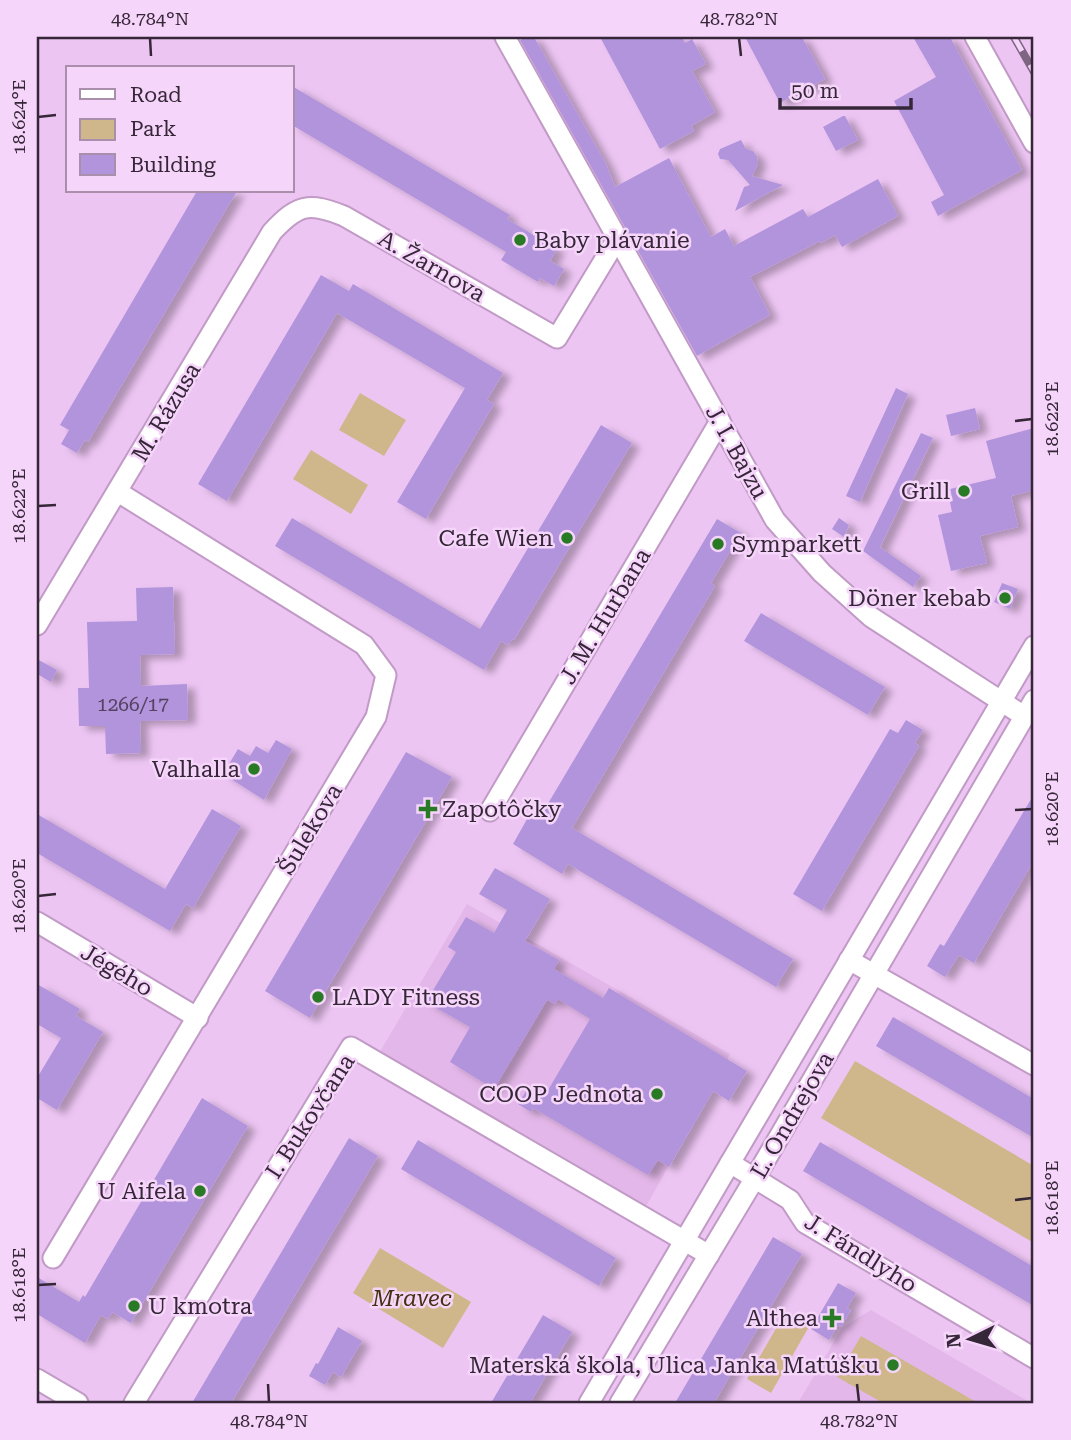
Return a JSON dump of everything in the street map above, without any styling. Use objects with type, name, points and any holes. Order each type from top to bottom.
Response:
[{"type":"street","name":"J. I. Bajzu","points":[[505,37],[775,520],[822,573],[871,617],[1001,702]]},
{"type":"street","points":[[975,37],[1034,143]]},
{"type":"street","name":"A. Žarnova","points":[[304,208],[324,208],[344,216],[557,338],[617,239]]},
{"type":"street","name":"M. Rázusa","points":[[37,625],[272,232],[289,214],[304,208]]},
{"type":"street","name":"J. M. Hurbana","points":[[490,811],[720,421]]},
{"type":"street","name":"Šulekova","points":[[53,1258],[376,717],[386,675],[364,645],[118,492]]},
{"type":"street","name":"Ľ. Ondrejova","points":[[597,1401],[684,1241],[1034,646]]},
{"type":"street","name":"Ľ. Ondrejova","points":[[620,1403],[755,1178],[1029,708],[1001,702]]},
{"type":"street","name":"Jégého","points":[[37,922],[198,1018]]},
{"type":"street","points":[[849,960],[1034,1065]]},
{"type":"street","name":"I. Bukovčana","points":[[134,1403],[351,1046],[684,1241]]},
{"type":"street","name":"J. Fándlyho","points":[[730,1163],[790,1200],[805,1223],[1034,1357]]},
{"type":"street","points":[[684,1241],[709,1255]]},
{"type":"street","points":[[37,1379],[78,1403]]},
{"type":"shaded area","points":[[467,904],[730,1054],[643,1212],[378,1055]]},
{"type":"shaded area","name":"Materská škola, Ulica Janka Matúšku","points":[[871,1310],[1031,1403],[798,1403],[842,1328]]},
{"type":"green space","points":[[360,393],[406,420],[384,456],[339,430]]},
{"type":"green space","points":[[311,450],[368,485],[351,514],[293,479]]},
{"type":"green space","points":[[855,1061],[1034,1166],[1034,1243],[821,1118]]},
{"type":"green space","name":"Mravec","points":[[380,1248],[471,1302],[443,1348],[353,1293]]},
{"type":"green space","points":[[786,1311],[810,1325],[771,1393],[747,1379]]},
{"type":"green space","points":[[861,1336],[978,1403],[883,1403],[837,1377]]},
{"type":"building","points":[[534,37],[606,164],[615,187],[669,158],[711,237],[725,229],[734,246],[803,209],[808,217],[878,179],[898,216],[842,247],[835,235],[750,277],[770,315],[697,356],[520,40]]},
{"type":"building","points":[[600,37],[682,37],[685,43],[692,39],[706,64],[692,71],[715,112],[691,126],[694,131],[660,149]]},
{"type":"building","points":[[745,37],[802,37],[825,79],[780,103]]},
{"type":"building","points":[[913,37],[950,37],[1022,170],[938,216],[931,202],[944,195],[894,101],[936,77]]},
{"type":"building","points":[[294,87],[510,215],[507,219],[557,249],[550,261],[564,269],[554,286],[540,278],[538,282],[501,260],[506,252],[294,126]]},
{"type":"building","points":[[843,116],[858,140],[836,151],[823,127]]},
{"type":"building","points":[[741,140],[746,149],[753,151],[757,157],[758,164],[752,176],[783,185],[735,211],[744,187],[750,185],[728,160],[720,159],[718,154],[720,149]]},
{"type":"building","points":[[196,192],[236,192],[88,442],[85,440],[77,453],[61,444],[69,430],[60,425]]},
{"type":"building","points":[[321,275],[349,291],[353,284],[503,373],[487,400],[494,404],[426,519],[397,502],[465,388],[337,313],[227,501],[198,484]]},
{"type":"building","points":[[896,388],[908,394],[860,502],[846,496]]},
{"type":"building","points":[[975,408],[980,429],[951,436],[946,415]]},
{"type":"building","points":[[601,425],[632,443],[514,640],[508,645],[501,641],[484,670],[275,546],[292,518],[480,629]]},
{"type":"building","points":[[1034,428],[1034,490],[1011,496],[1018,527],[980,536],[987,563],[951,571],[938,515],[952,512],[950,489],[996,478],[986,441]]},
{"type":"building","points":[[921,433],[933,438],[880,547],[921,576],[913,587],[863,551]]},
{"type":"building","points":[[839,518],[849,525],[844,537],[832,529]]},
{"type":"building","points":[[717,519],[741,533],[711,583],[715,586],[572,828],[793,959],[776,987],[568,864],[562,874],[513,844],[531,812],[540,817]]},
{"type":"building","name":"Döner kebab","points":[[1002,583],[1018,589],[1010,609],[994,602]]},
{"type":"building","points":[[173,587],[175,654],[140,655],[141,686],[187,684],[188,720],[140,721],[141,753],[106,754],[105,726],[79,726],[78,688],[89,688],[87,622],[137,621],[136,588]]},
{"type":"building","points":[[761,613],[885,687],[868,715],[744,641]]},
{"type":"building","points":[[37,659],[57,670],[51,682],[37,674]]},
{"type":"building","points":[[906,720],[923,730],[915,743],[919,746],[822,911],[793,894],[890,729],[898,733]]},
{"type":"building","name":"Valhalla","points":[[276,740],[292,749],[264,800],[223,774],[238,749],[250,756],[256,746],[268,753]]},
{"type":"building","points":[[406,752],[452,777],[310,1018],[265,991]]},
{"type":"building","points":[[1034,794],[1034,860],[974,963],[959,955],[945,977],[927,966],[940,944],[944,946]]},
{"type":"building","points":[[212,809],[241,826],[193,908],[186,904],[170,931],[37,853],[37,814],[165,889]]},
{"type":"building","points":[[495,868],[550,899],[525,941],[559,960],[554,969],[603,998],[609,988],[747,1071],[729,1101],[713,1091],[669,1167],[658,1160],[648,1175],[533,1108],[531,1112],[518,1104],[528,1088],[544,1097],[590,1019],[558,999],[555,1004],[547,1000],[494,1089],[450,1062],[470,1027],[426,1002],[456,952],[448,947],[466,917],[494,933],[507,910],[479,894]]},
{"type":"building","points":[[37,984],[80,1009],[76,1016],[103,1032],[57,1110],[37,1098],[37,1078],[61,1038],[37,1024]]},
{"type":"building","points":[[893,1017],[1034,1099],[1034,1138],[876,1046]]},
{"type":"building","points":[[202,1098],[248,1126],[131,1323],[112,1312],[108,1319],[101,1315],[85,1343],[37,1314],[37,1277],[79,1302],[83,1295],[85,1297]]},
{"type":"building","points":[[349,1138],[378,1156],[231,1403],[192,1403]]},
{"type":"building","points":[[418,1140],[616,1258],[599,1286],[401,1169]]},
{"type":"building","points":[[820,1142],[1034,1267],[1034,1306],[803,1171]]},
{"type":"building","points":[[773,1237],[802,1254],[714,1403],[675,1403]]},
{"type":"building","name":"Althea","points":[[838,1283],[856,1293],[847,1308],[851,1310],[829,1340],[811,1329]]},
{"type":"building","points":[[543,1315],[572,1332],[530,1403],[491,1403]]},
{"type":"building","points":[[338,1327],[362,1341],[341,1377],[333,1372],[325,1385],[309,1376]]},
{"type":"railway","points":[[1014,37],[1034,72]]},
{"type":"place","name":"Baby plávanie","points":[[520,240]]},
{"type":"place","name":"Grill","points":[[964,491]]},
{"type":"place","name":"Cafe Wien","points":[[567,538]]},
{"type":"place","name":"Symparkett","points":[[718,544]]},
{"type":"place","name":"Döner kebab","points":[[1005,598]]},
{"type":"place","name":"Valhalla","points":[[254,769]]},
{"type":"place","name":"Zapotôčky","points":[[428,809]]},
{"type":"place","name":"LADY Fitness","points":[[318,997]]},
{"type":"place","name":"COOP Jednota","points":[[657,1094]]},
{"type":"place","name":"U Aifela","points":[[200,1191]]},
{"type":"place","name":"U kmotra","points":[[134,1306]]},
{"type":"place","name":"Althea","points":[[832,1318]]},
{"type":"place","name":"Materská škola, Ulica Janka Matúšku","points":[[893,1365]]}]
